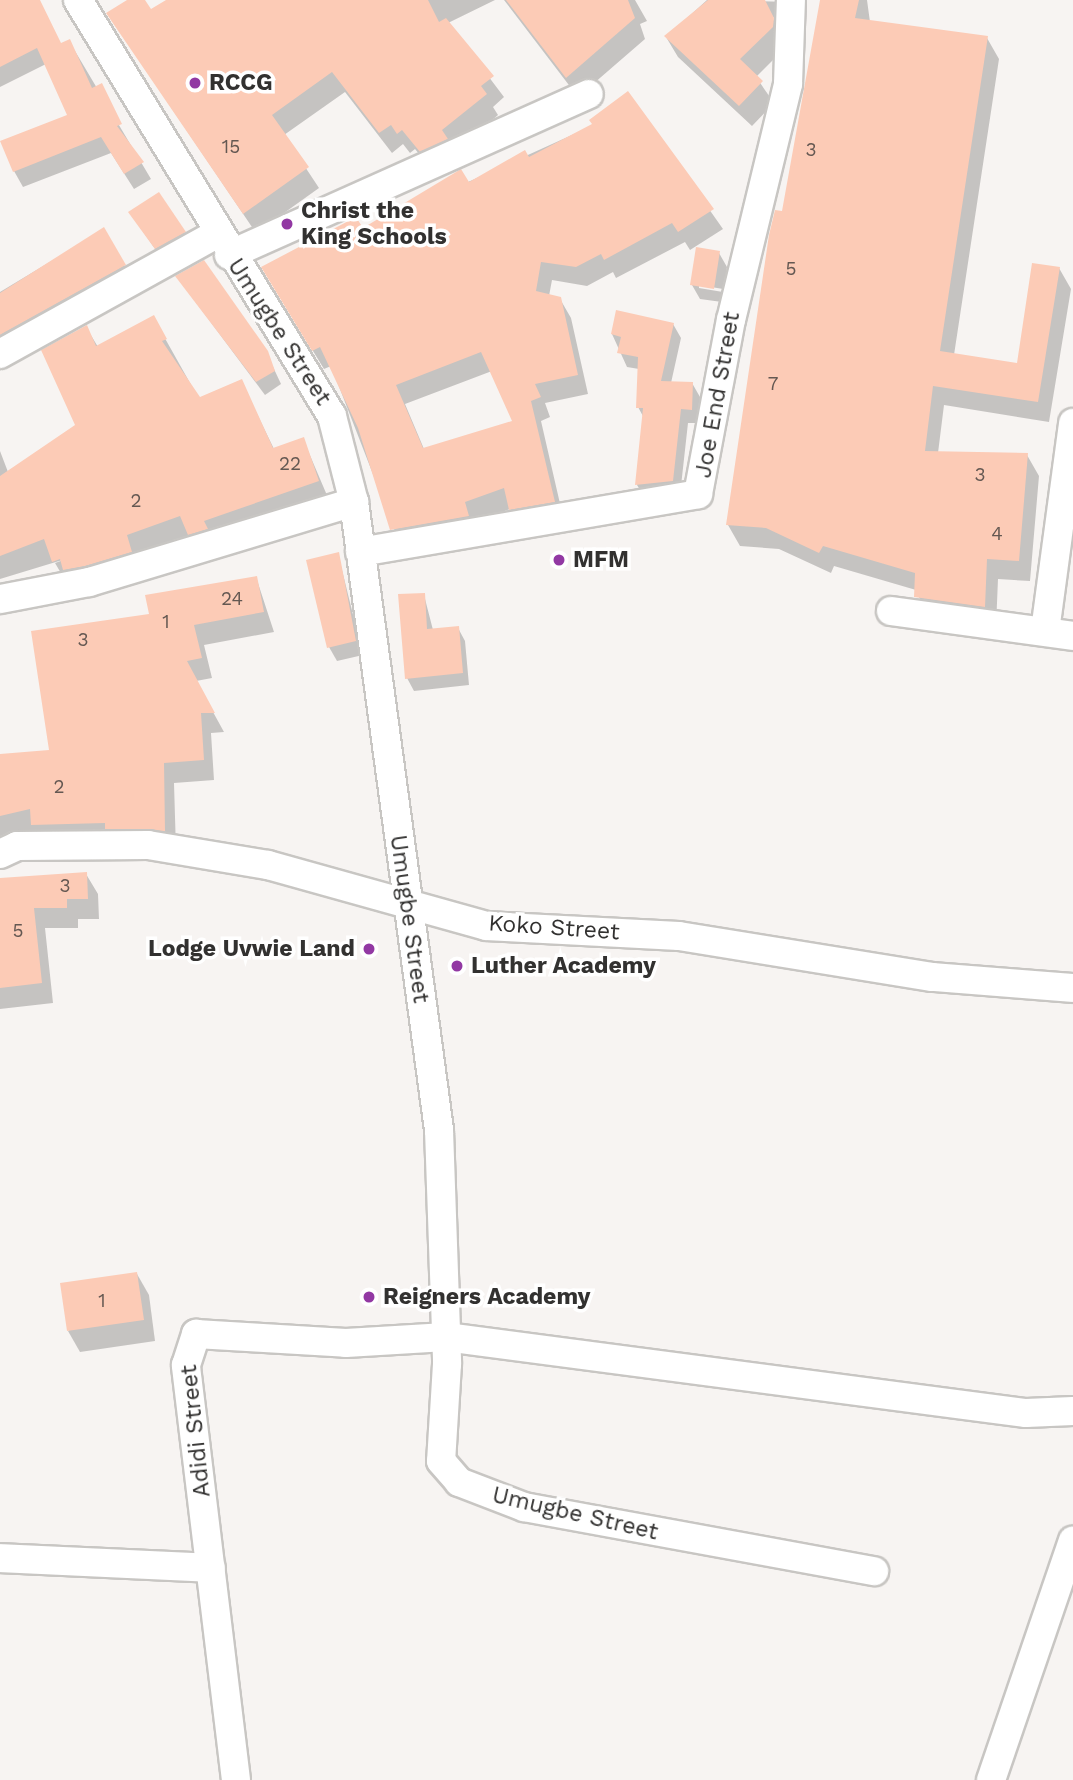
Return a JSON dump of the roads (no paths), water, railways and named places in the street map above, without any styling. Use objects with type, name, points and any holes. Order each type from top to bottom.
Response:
[{"type":"street","name":"Umugbe Street","points":[[78,0],[223,244],[332,416],[354,502],[406,904],[439,1130],[446,1337],[441,1461],[459,1482],[524,1507],[874,1571]]},
{"type":"street","name":"Joe End Street","points":[[360,552],[698,494],[731,320],[788,84],[791,0]]},
{"type":"street","points":[[0,354],[223,244],[589,94]]},
{"type":"street","points":[[1045,631],[1073,423]]},
{"type":"street","points":[[0,599],[89,582],[354,502]]},
{"type":"street","points":[[891,611],[1073,636]]},
{"type":"street","name":"Koko Street","points":[[0,854],[17,846],[148,845],[268,865],[485,926],[679,936],[933,978],[1073,988]]},
{"type":"street","name":"Adidi Street","points":[[236,1780],[187,1365],[189,1340],[224,1333],[346,1343],[446,1337]]},
{"type":"street","points":[[446,1337],[1026,1413],[1073,1411]]},
{"type":"street","points":[[990,1780],[1073,1541]]},
{"type":"street","points":[[0,1558],[211,1567]]},
{"type":"place","name":"RCCG","points":[[195,83]]},
{"type":"place","name":"Christ the King Schools","points":[[287,224]]},
{"type":"place","name":"MFM","points":[[559,560]]},
{"type":"place","name":"Lodge Uvwie Land","points":[[369,949]]},
{"type":"place","name":"Luther Academy","points":[[457,966]]},
{"type":"place","name":"Reigners Academy","points":[[369,1297]]}]
